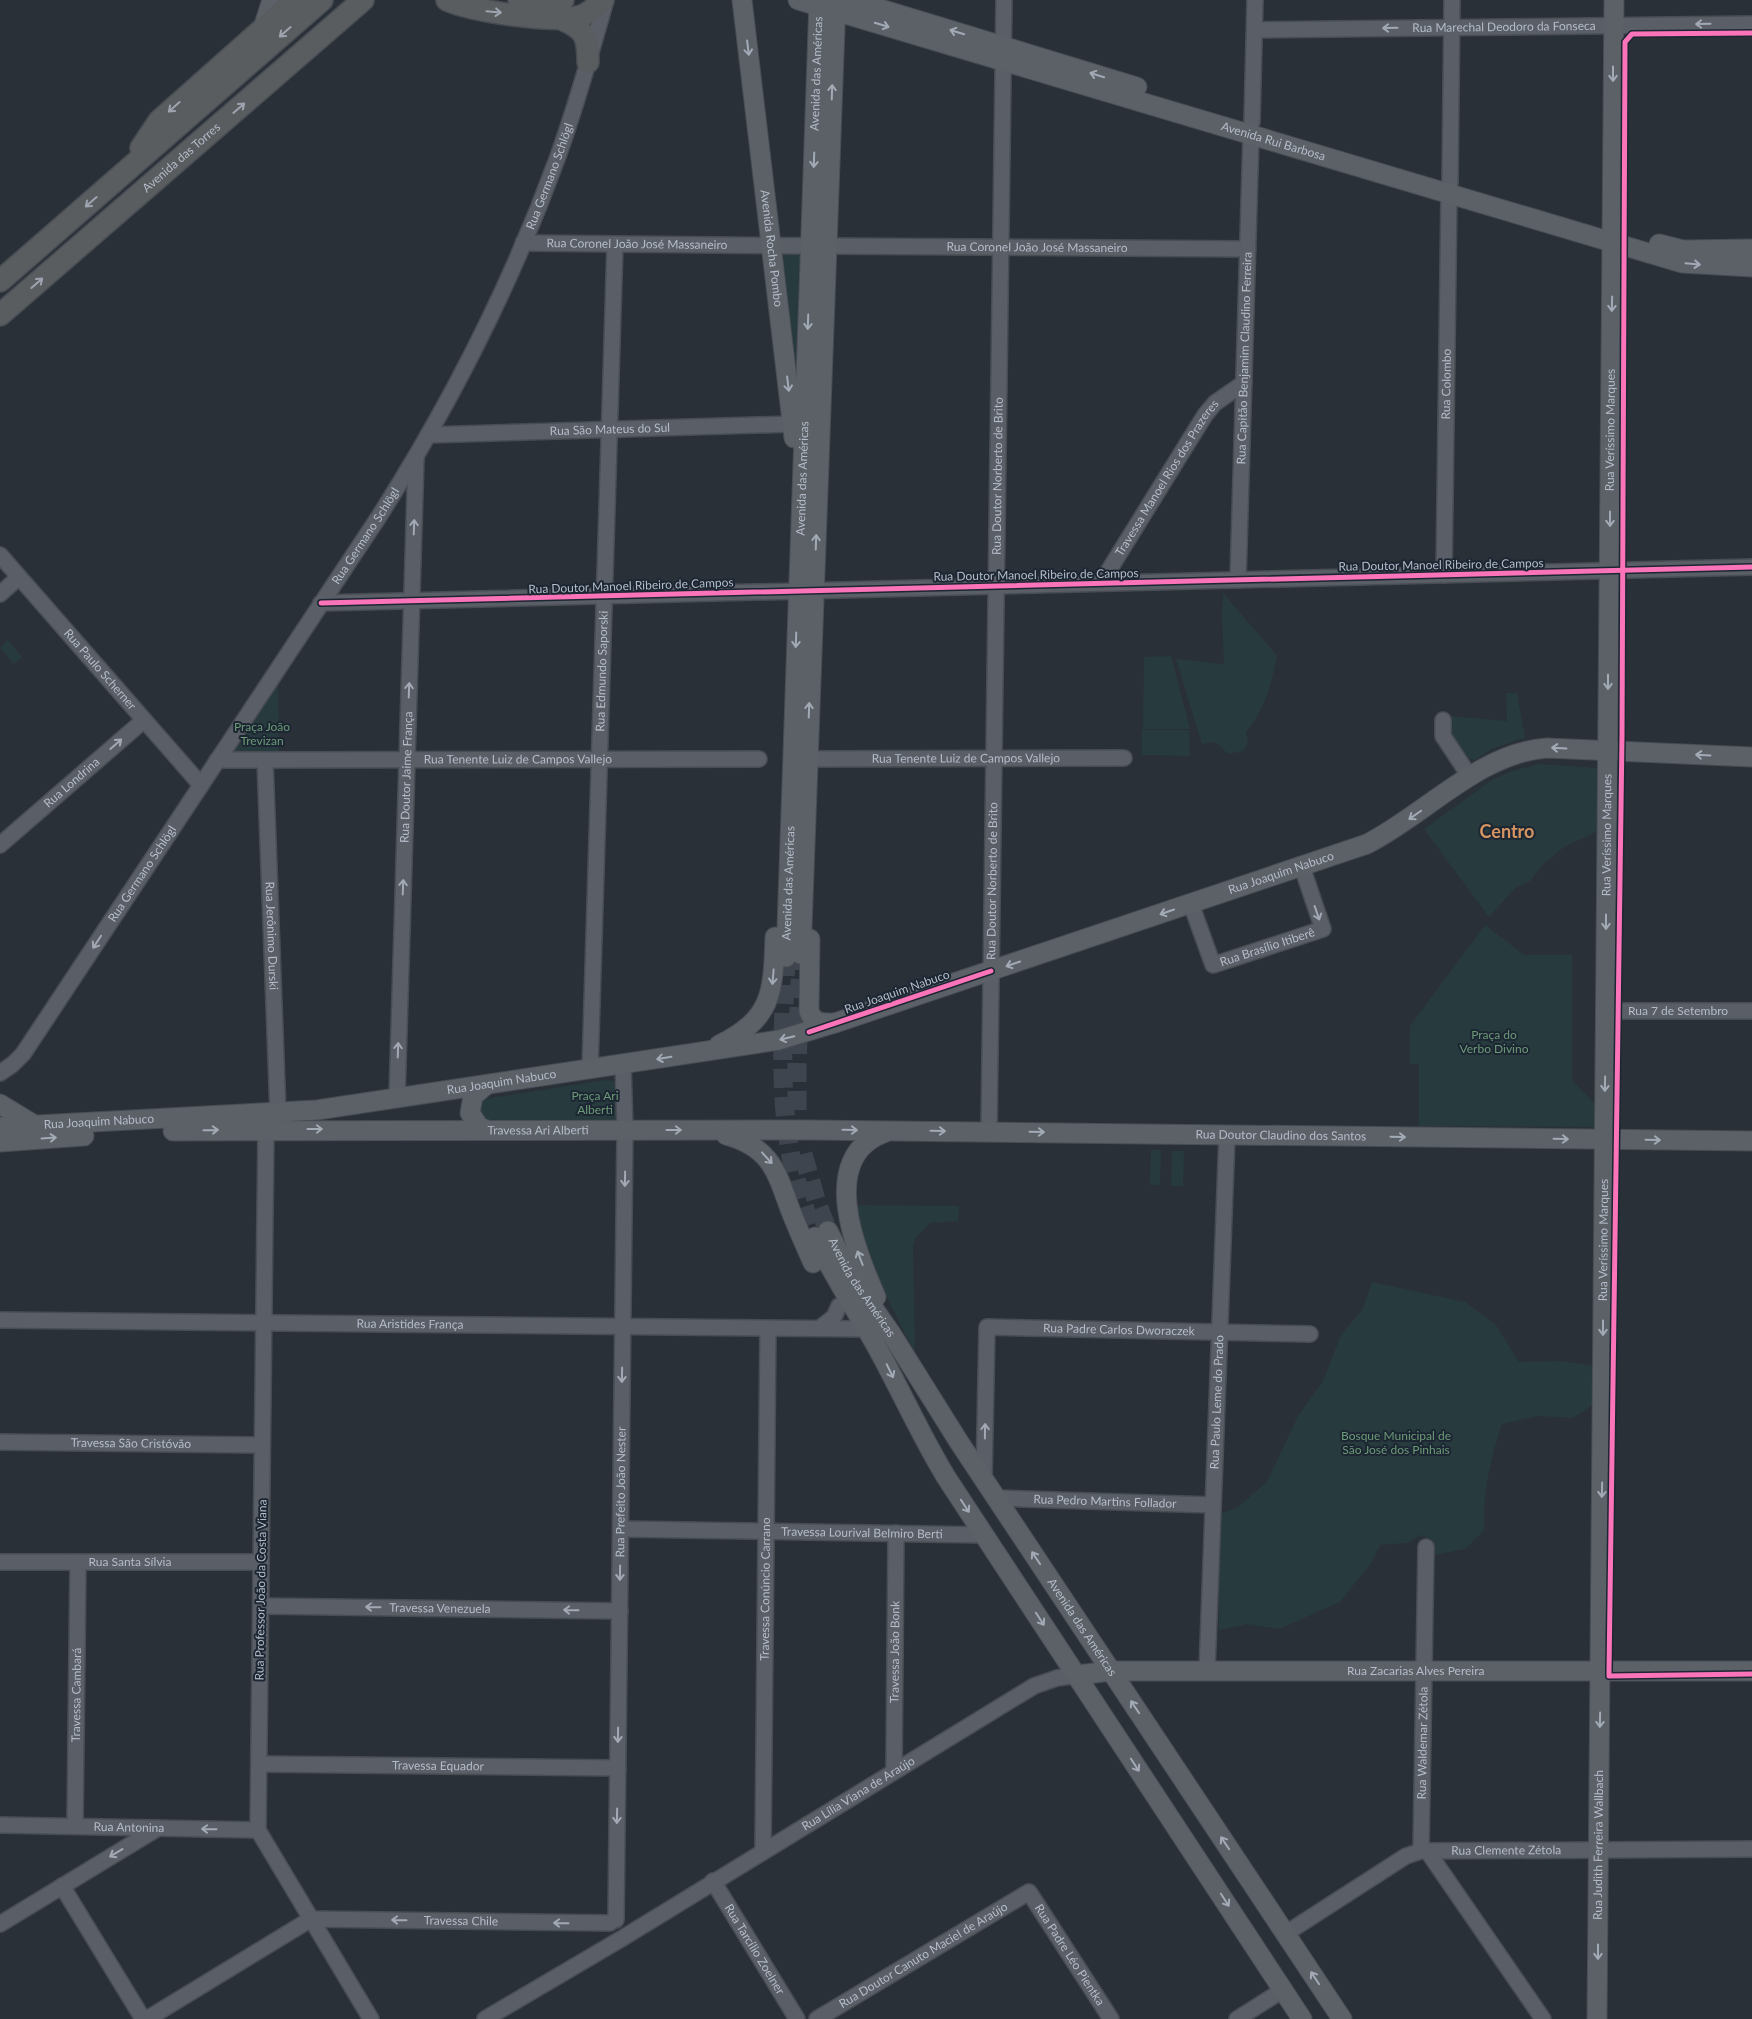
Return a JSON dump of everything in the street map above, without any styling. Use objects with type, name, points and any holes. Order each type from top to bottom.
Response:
[{"type":"highway","points":[[127,170],[159,121],[295,0]]},
{"type":"highway","points":[[0,281],[322,0]]},
{"type":"highway","name":"Avenida das Torres","points":[[0,315],[363,0]]},
{"type":"highway","points":[[341,19],[360,12],[378,0]]},
{"type":"highway","points":[[447,0],[478,11],[561,9]]},
{"type":"highway","points":[[514,0],[548,2],[580,17],[590,13],[604,0]]},
{"type":"highway","points":[[561,9],[584,34],[587,40],[588,62]]},
{"type":"main road","points":[[263,28],[272,0]]},
{"type":"main road","name":"Avenida Rocha Pombo","points":[[742,0],[802,497]]},
{"type":"main road","name":"Avenida Rui Barbosa","points":[[798,0],[827,4],[1003,54],[1612,237],[1682,263],[1752,267]]},
{"type":"main road","name":"Avenida Rui Barbosa","points":[[851,0],[1003,54]]},
{"type":"main road","name":"Rua Veríssimo Marques","points":[[1600,1671],[1614,0]]},
{"type":"main road","name":"Avenida das Américas","points":[[794,956],[827,4]]},
{"type":"main road","name":"Avenida Rui Barbosa","points":[[1612,237],[1683,250],[1752,249]]},
{"type":"main road","name":"Avenida das Américas","points":[[799,790],[808,759],[806,591],[802,497],[819,246]]},
{"type":"main road","name":"Rua Joaquim Nabuco","points":[[0,1128],[325,1109],[779,1040],[836,1024],[1366,844],[1387,833],[1501,758],[1532,749],[1752,757]]},
{"type":"main road","points":[[799,790],[812,854],[808,1003],[811,1017],[815,1021],[836,1024]]},
{"type":"main road","points":[[705,1052],[753,1024],[769,996],[774,971],[778,884],[799,790]]},
{"type":"main road","points":[[486,1085],[472,1096],[470,1113],[479,1127],[487,1130]]},
{"type":"main road","points":[[438,1092],[449,1094],[459,1108],[459,1116],[444,1130]]},
{"type":"main road","points":[[0,1104],[36,1126]]},
{"type":"main road","name":"Rua Joaquim Nabuco","points":[[0,1142],[126,1132],[266,1129]]},
{"type":"main road","name":"Travessa Ari Alberti","points":[[266,1129],[810,1130]]},
{"type":"main road","points":[[708,1130],[747,1142],[769,1159],[779,1177],[812,1262],[838,1306],[864,1327]]},
{"type":"main road","name":"Rua Doutor Claudino dos Santos","points":[[810,1130],[1752,1141]]},
{"type":"main road","points":[[889,1131],[868,1140],[855,1156],[849,1174],[847,1203],[857,1252],[892,1335]]},
{"type":"main road","name":"Avenida das Américas","points":[[1302,2019],[926,1444],[864,1327],[834,1276],[822,1234],[892,1335],[984,1480],[1342,2019]]},
{"type":"main road","name":"Rua Zacarias Alves Pereira","points":[[1078,1675],[1111,1671],[1752,1671]]},
{"type":"main road","name":"Rua Judith Ferreira Wallbach","points":[[1597,2019],[1600,1671]]},
{"type":"street","name":"Rua Germano Schlögl","points":[[0,1073],[23,1054],[321,603],[428,436],[489,319],[523,243],[556,160],[588,62],[604,0]]},
{"type":"street","name":"Rua Doutor Norberto de Brito","points":[[989,1132],[1004,0]]},
{"type":"street","name":"Rua Capitão Benjamim Claudino Ferreira","points":[[1238,580],[1255,0]]},
{"type":"street","name":"Rua Colombo","points":[[1444,575],[1452,0]]},
{"type":"street","name":"Rua Marechal Deodoro da Fonseca","points":[[1254,30],[1752,24]]},
{"type":"street","name":"Rua Coronel João José Massaneiro","points":[[523,243],[1248,250]]},
{"type":"street","name":"Rua Edmundo Saporski","points":[[590,1069],[615,244]]},
{"type":"street","name":"Travessa Manoel Rios dos Prazeres","points":[[1102,583],[1205,415],[1215,404],[1244,383]]},
{"type":"street","name":"Rua São Mateus do Sul","points":[[428,436],[792,424]]},
{"type":"street","name":"Rua Doutor Jaime França","points":[[397,1098],[417,455]]},
{"type":"street","name":"Rua Paulo Scherner","points":[[0,555],[201,785]]},
{"type":"street","name":"Rua Doutor Manoel Ribeiro de Campos","points":[[321,603],[1752,567]]},
{"type":"street","points":[[0,594],[19,577]]},
{"type":"street","name":"Rua Londrina","points":[[0,845],[144,720]]},
{"type":"street","points":[[1443,720],[1444,736],[1470,777]]},
{"type":"street","name":"Rua Tenente Luiz de Campos Vallejo","points":[[808,759],[1124,758]]},
{"type":"street","name":"Rua Tenente Luiz de Campos Vallejo","points":[[218,760],[759,759]]},
{"type":"street","name":"Rua Jerônimo Durski","points":[[265,760],[278,1113]]},
{"type":"street","name":"Rua Brasílio Itiberê","points":[[1191,904],[1213,966],[1323,929],[1302,867]]},
{"type":"street","name":"Rua 7 de Setembro","points":[[1606,1011],[1752,1011]]},
{"type":"street","name":"Rua Prefeito João Nester","points":[[615,1933],[625,1130],[623,1064]]},
{"type":"street","name":"Rua Professor João da Costa Viana","points":[[258,1830],[266,1129]]},
{"type":"street","name":"Rua Paulo Leme do Prado","points":[[1207,1671],[1227,1135]]},
{"type":"street","points":[[820,1328],[834,1318],[838,1306]]},
{"type":"street","name":"Rua Aristides França","points":[[0,1320],[768,1328],[864,1327]]},
{"type":"street","name":"Rua Padre Carlos Dworaczek","points":[[984,1480],[987,1327],[1310,1334]]},
{"type":"street","name":"Travessa Conúncio Carrano","points":[[762,1850],[768,1328]]},
{"type":"street","name":"Travessa São Cristóvão","points":[[0,1442],[262,1444]]},
{"type":"street","name":"Rua Pedro Martins Follador","points":[[996,1498],[1213,1505]]},
{"type":"street","name":"Travessa Lourival Belmiro Berti","points":[[621,1529],[984,1534]]},
{"type":"street","name":"Travessa João Bonk","points":[[894,1771],[896,1533]]},
{"type":"street","name":"Rua Waldemar Zétola","points":[[1425,1852],[1424,1671],[1426,1547]]},
{"type":"street","name":"Rua Santa Sílvia","points":[[0,1562],[261,1562]]},
{"type":"street","name":"Travessa Cambará","points":[[74,1826],[78,1562]]},
{"type":"street","name":"Travessa Venezuela","points":[[261,1606],[620,1611]]},
{"type":"street","name":"Rua Lília Viana de Araújo","points":[[485,2019],[615,1933],[643,1923],[1034,1686],[1056,1678],[1078,1675]]},
{"type":"street","name":"Travessa Equador","points":[[259,1764],[618,1768]]},
{"type":"street","name":"Rua Antonina","points":[[0,1825],[258,1830]]},
{"type":"street","points":[[0,1924],[158,1828]]},
{"type":"street","points":[[258,1830],[371,2019]]},
{"type":"street","name":"Rua Clemente Zétola","points":[[1285,1934],[1406,1856],[1425,1852],[1752,1849]]},
{"type":"street","points":[[1425,1852],[1543,2019]]},
{"type":"street","name":"Rua Tarcílio Zoelner","points":[[713,1880],[797,2019]]},
{"type":"street","points":[[62,1886],[142,2019]]},
{"type":"street","name":"Rua Doutor Canuto Maciel de Araújo","points":[[817,2019],[1029,1892]]},
{"type":"street","name":"Rua Padre Léo Pientka","points":[[1029,1892],[1111,2019]]},
{"type":"street","points":[[147,2019],[311,1919]]},
{"type":"street","name":"Travessa Chile","points":[[311,1919],[615,1933]]},
{"type":"street","points":[[1237,2019],[1283,1990]]},
{"type":"green space","points":[[777,252],[803,252],[797,412]]},
{"type":"green space","points":[[1223,593],[1277,656],[1273,676],[1262,706],[1246,732],[1248,744],[1243,751],[1228,754],[1216,742],[1202,744],[1176,659],[1224,664]]},
{"type":"green space","points":[[8,640],[22,657],[14,664],[0,648]]},
{"type":"green space","points":[[1171,656],[1190,729],[1143,729],[1144,657]]},
{"type":"green space","name":"Praça João Trevizan","points":[[278,679],[279,751],[231,752]]},
{"type":"green space","points":[[1506,693],[1517,693],[1525,738],[1493,748],[1475,760],[1470,759],[1451,734],[1450,716],[1507,721]]},
{"type":"green space","points":[[1142,730],[1189,730],[1190,756],[1142,755]]},
{"type":"green space","points":[[1539,764],[1598,768],[1596,832],[1564,847],[1544,864],[1530,881],[1515,888],[1489,917],[1424,829],[1492,780],[1512,771]]},
{"type":"green space","name":"Praça do Verbo Divino","points":[[1485,925],[1524,955],[1572,955],[1572,1081],[1597,1106],[1597,1127],[1419,1126],[1419,1064],[1410,1064],[1410,1026]]},
{"type":"green space","name":"Praça Ari Alberti","points":[[606,1080],[613,1081],[615,1088],[616,1117],[615,1121],[609,1123],[486,1121],[475,1107],[484,1099]]},
{"type":"green space","points":[[1151,1150],[1161,1150],[1160,1185],[1150,1185]]},
{"type":"green space","points":[[1172,1151],[1184,1151],[1183,1186],[1171,1186]]},
{"type":"green space","points":[[856,1205],[959,1206],[958,1221],[930,1223],[915,1238],[913,1246],[915,1354],[877,1277],[862,1239]]},
{"type":"green space","name":"Bosque Municipal de São José dos Pinhais","points":[[1372,1282],[1465,1302],[1496,1325],[1519,1362],[1559,1361],[1594,1366],[1592,1405],[1573,1418],[1538,1416],[1502,1424],[1488,1476],[1484,1530],[1465,1549],[1434,1555],[1433,1540],[1421,1535],[1407,1543],[1380,1545],[1371,1563],[1340,1602],[1279,1629],[1247,1624],[1219,1630],[1219,1515],[1239,1506],[1267,1482],[1298,1416],[1323,1381],[1341,1335],[1363,1309]]},
{"type":"tunnel","points":[[797,1110],[801,955]]},
{"type":"tunnel","points":[[786,957],[783,1047],[785,1115],[795,1175],[815,1237]]},
{"type":"tunnel","points":[[803,1154],[817,1203],[828,1231]]},
{"type":"cycle path","points":[[1752,33],[1632,34],[1625,42],[1622,736],[1609,1676],[1752,1674]]},
{"type":"cycle path","points":[[321,603],[1752,567]]},
{"type":"cycle path","points":[[809,1032],[991,971]]},
{"type":"district","name":"Centro","points":[[1507,832]]}]
